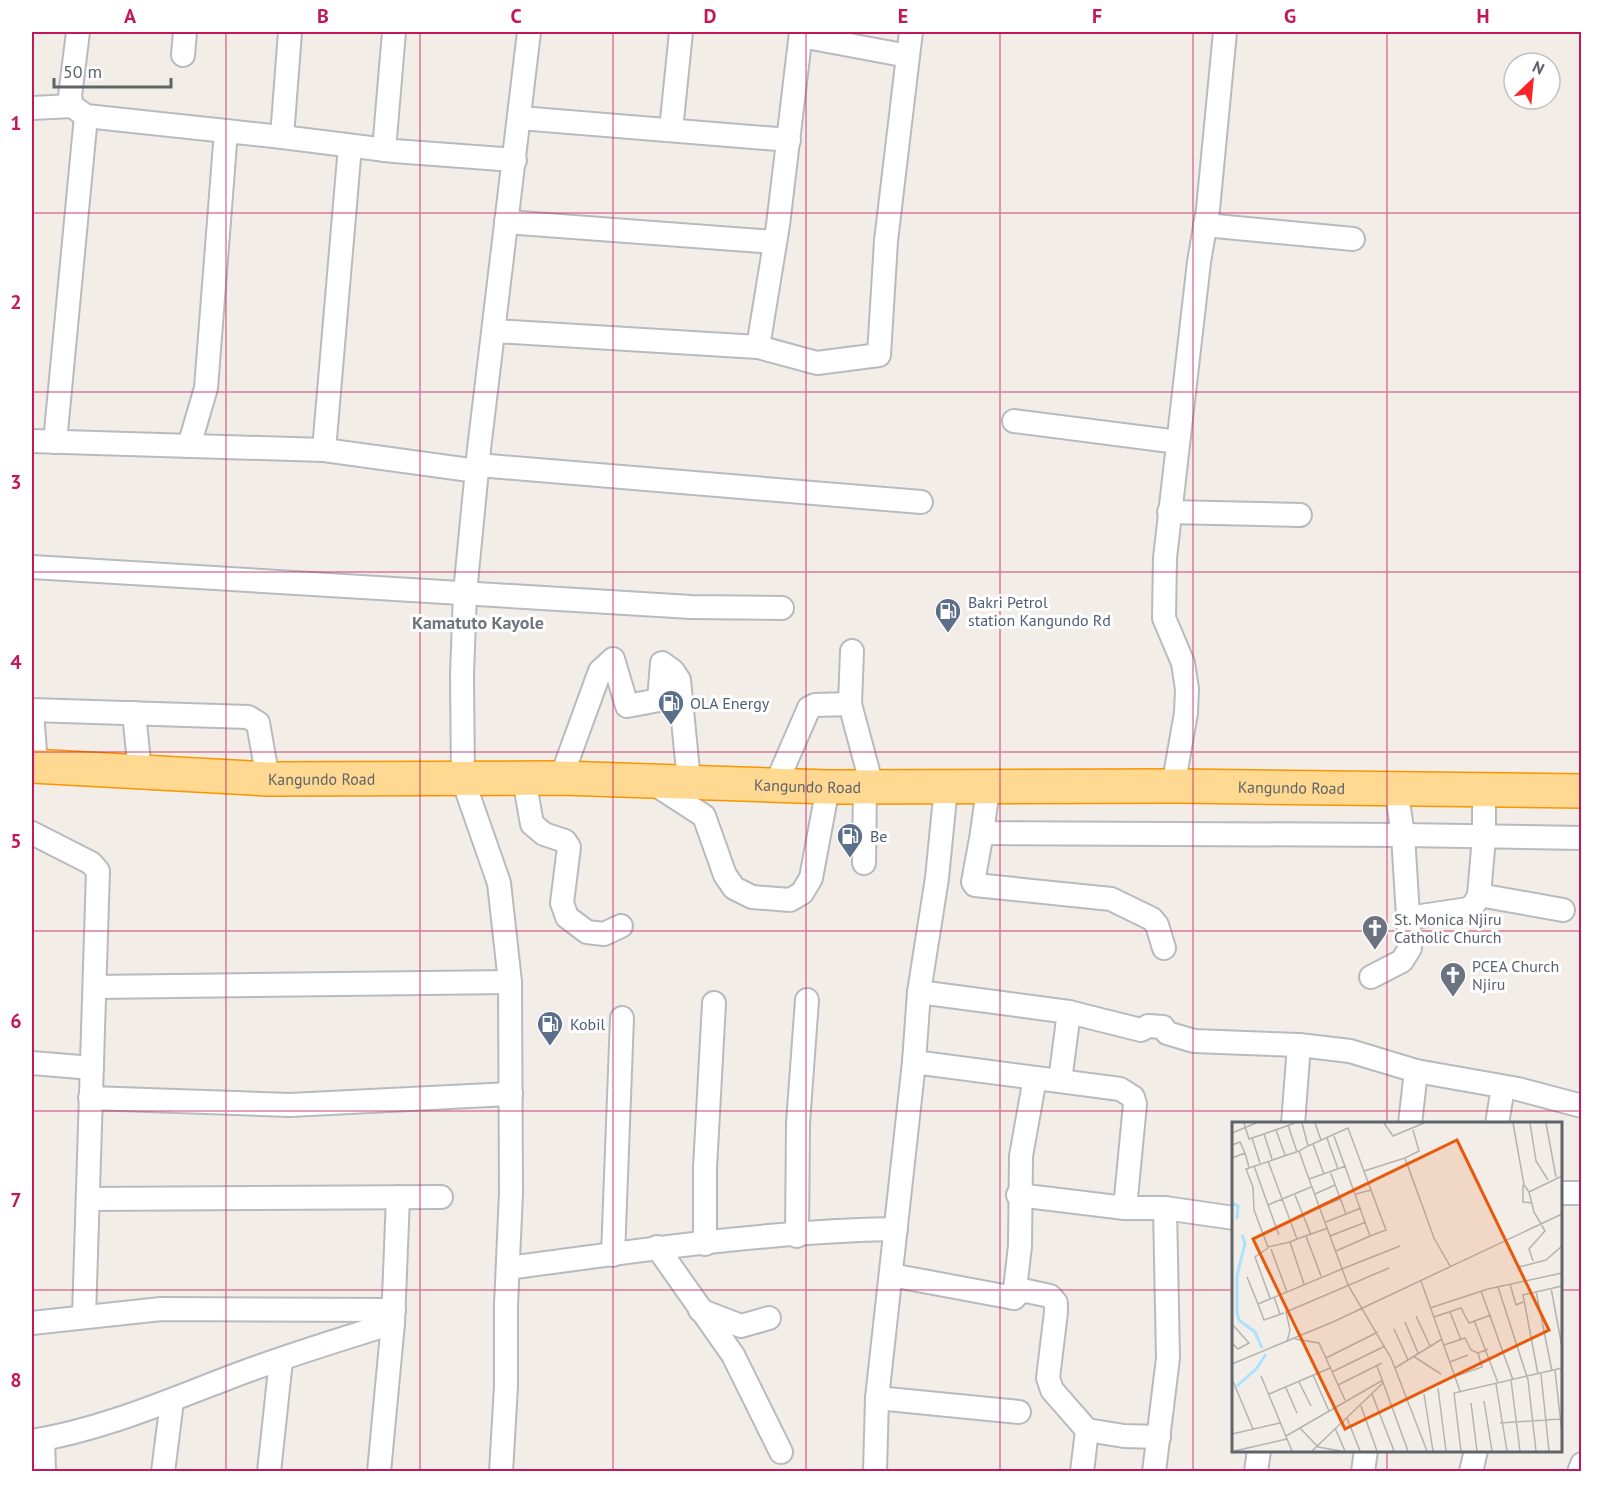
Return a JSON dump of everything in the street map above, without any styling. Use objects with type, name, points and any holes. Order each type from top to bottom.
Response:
[{"type":"highway","name":"Kangundo Road","points":[[34,766],[268,779],[561,778],[828,787],[1178,786],[1581,790]]},
{"type":"street","points":[[55,442],[79,111],[78,32]]},
{"type":"street","points":[[183,55],[185,32]]},
{"type":"street","points":[[282,138],[290,32]]},
{"type":"street","points":[[384,150],[394,32]]},
{"type":"street","points":[[501,1472],[506,1386],[510,982],[499,883],[463,780],[462,675],[465,593],[478,468],[529,32]]},
{"type":"street","points":[[671,130],[681,32]]},
{"type":"street","points":[[494,331],[758,347],[817,363],[879,355],[886,241],[911,32]]},
{"type":"street","points":[[1178,786],[1176,770],[1186,712],[1187,689],[1183,663],[1164,618],[1169,512],[1205,225],[1225,32]]},
{"type":"street","points":[[758,347],[775,242],[801,34],[908,56]]},
{"type":"street","points":[[32,108],[79,111],[384,150],[515,160]]},
{"type":"street","points":[[520,118],[789,140]]},
{"type":"street","points":[[189,446],[206,388],[226,130]]},
{"type":"street","points":[[324,450],[350,146]]},
{"type":"street","points":[[506,222],[775,242]]},
{"type":"street","points":[[1205,225],[1353,239]]},
{"type":"street","points":[[1014,421],[1178,442]]},
{"type":"street","points":[[32,441],[324,450],[478,468],[921,502]]},
{"type":"street","points":[[1169,512],[1300,515]]},
{"type":"street","points":[[32,567],[691,606],[782,608]]},
{"type":"street","points":[[852,651],[850,704],[868,786],[864,863]]},
{"type":"street","points":[[561,778],[600,671],[614,659],[627,706],[659,700],[663,663],[673,670],[679,680],[689,781]]},
{"type":"street","points":[[776,784],[809,708],[815,705],[850,704]]},
{"type":"street","points":[[34,766],[32,711],[248,717],[258,723],[261,731],[268,779]]},
{"type":"street","points":[[134,713],[140,772]]},
{"type":"street","points":[[524,778],[532,824],[544,834],[565,841],[569,847],[562,903],[567,917],[586,932],[604,934],[621,927]]},
{"type":"street","points":[[649,780],[704,816],[725,876],[734,888],[752,897],[790,900],[802,893],[811,878],[828,787]]},
{"type":"street","points":[[875,1472],[877,1398],[914,1062],[919,992],[937,878],[946,788]]},
{"type":"street","points":[[988,788],[973,882],[975,885],[1111,899],[1152,919],[1157,925],[1164,948]]},
{"type":"street","points":[[1371,977],[1402,961],[1408,955],[1410,948],[1403,835],[1396,788]]},
{"type":"street","points":[[1408,918],[1468,909],[1475,903],[1479,895],[1484,837],[1484,789]]},
{"type":"street","points":[[32,833],[91,863],[98,871],[84,1317]]},
{"type":"street","points":[[982,833],[1581,838]]},
{"type":"street","points":[[1479,895],[1563,910]]},
{"type":"street","points":[[95,987],[510,982]]},
{"type":"street","points":[[919,992],[1069,1012],[1141,1030],[1148,1026],[1163,1027],[1167,1033],[1194,1041],[1299,1045],[1350,1051],[1416,1071],[1503,1087],[1581,1106]]},
{"type":"street","points":[[796,1236],[798,1123],[807,1000]]},
{"type":"street","points":[[705,1244],[705,1168],[714,1003]]},
{"type":"street","points":[[1060,1081],[1069,1012]]},
{"type":"street","points":[[613,1255],[622,1018]]},
{"type":"street","points":[[1293,1122],[1299,1045]]},
{"type":"street","points":[[914,1062],[1120,1089],[1133,1097],[1135,1104],[1125,1208]]},
{"type":"street","points":[[32,1063],[92,1068]]},
{"type":"street","points":[[1410,1122],[1416,1071]]},
{"type":"street","points":[[1014,1298],[1020,1246],[1018,1195],[1021,1156],[1035,1078]]},
{"type":"street","points":[[1497,1122],[1503,1087]]},
{"type":"street","points":[[90,1098],[290,1105],[510,1094]]},
{"type":"street","points":[[1562,1192],[1581,1193]]},
{"type":"street","points":[[1018,1195],[1125,1208],[1166,1208],[1232,1218]]},
{"type":"street","points":[[380,1472],[393,1317],[398,1197]]},
{"type":"street","points":[[88,1200],[441,1197]]},
{"type":"street","points":[[1154,1472],[1168,1358],[1166,1208]]},
{"type":"street","points":[[508,1268],[657,1247],[796,1236],[826,1230],[896,1229]]},
{"type":"street","points":[[657,1247],[733,1355],[781,1452]]},
{"type":"street","points":[[891,1275],[1014,1298]]},
{"type":"street","points":[[1014,1298],[1022,1290],[1050,1296],[1056,1303],[1048,1378],[1052,1390],[1087,1430],[1124,1436],[1159,1437]]},
{"type":"street","points":[[32,1323],[161,1309],[393,1317]]},
{"type":"street","points":[[700,1310],[741,1326],[770,1318]]},
{"type":"street","points":[[44,1472],[37,1440],[98,1426],[172,1401],[393,1317]]},
{"type":"street","points":[[269,1472],[281,1360]]},
{"type":"street","points":[[877,1398],[1019,1412]]},
{"type":"street","points":[[164,1472],[172,1401]]},
{"type":"street","points":[[1082,1472],[1087,1430]]},
{"type":"street","points":[[1257,1472],[1259,1452]]},
{"type":"street","points":[[1363,1472],[1366,1452]]},
{"type":"street","points":[[1471,1472],[1476,1452]]},
{"type":"street","points":[[1580,1472],[1581,1464]]},
{"type":"place","name":"Bakri Petrol station Kangundo Rd","points":[[948,634]]},
{"type":"place","name":"OLA Energy","points":[[671,726]]},
{"type":"place","name":"Be","points":[[850,859]]},
{"type":"place","name":"St. Monica Njiru Catholic Church","points":[[1375,951]]},
{"type":"place","name":"PCEA Church Njiru","points":[[1453,998]]},
{"type":"place","name":"Kobil","points":[[550,1047]]},
{"type":"district","name":"Kamatuto Kayole","points":[[478,622]]}]
